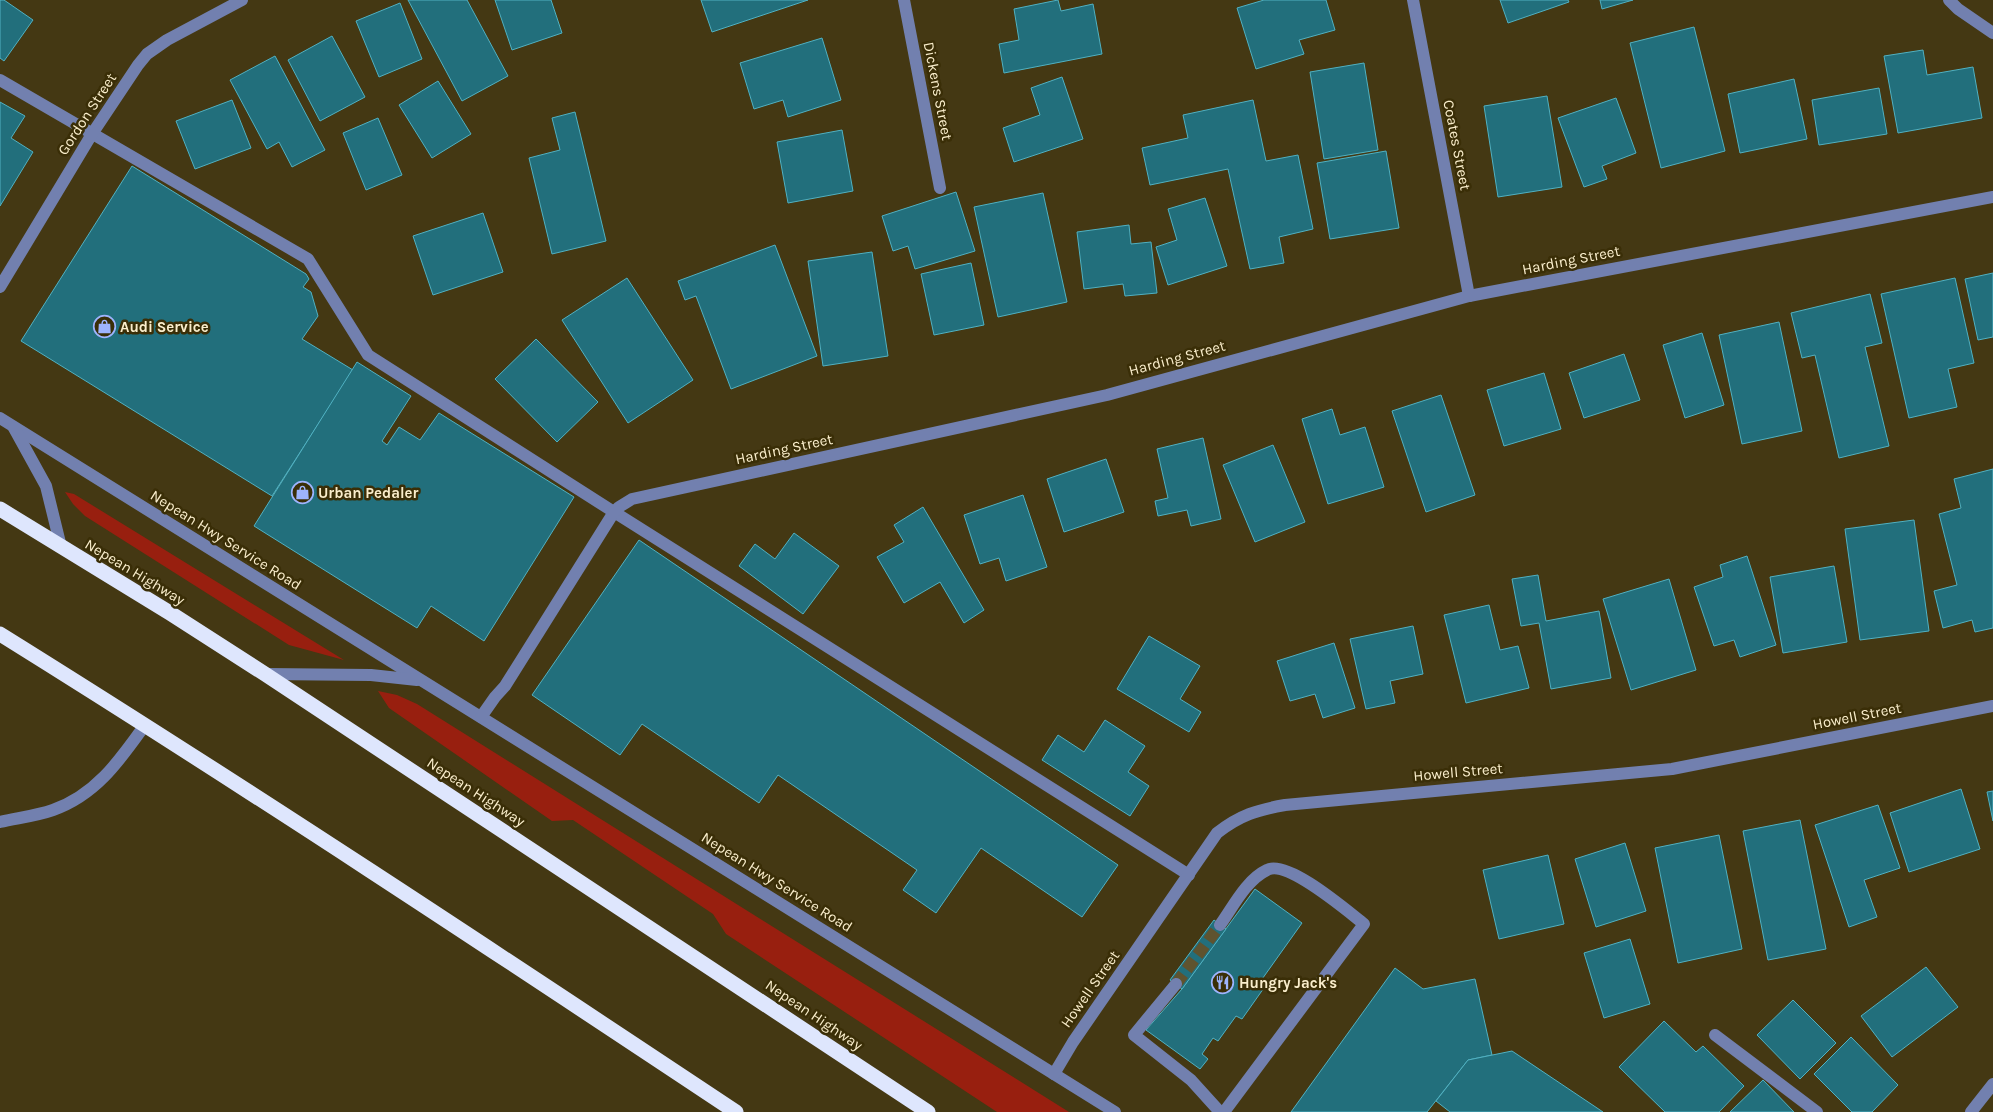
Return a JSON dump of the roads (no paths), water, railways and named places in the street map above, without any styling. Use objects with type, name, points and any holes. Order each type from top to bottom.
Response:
[{"type":"highway","name":"Nepean Highway","points":[[0,508],[170,612],[928,1112]]},
{"type":"highway","points":[[0,634],[145,724],[398,888],[736,1112]]},
{"type":"street","name":"Gordon Street","points":[[0,287],[92,134],[138,65],[148,54],[167,40],[242,0]]},
{"type":"street","name":"Dickens Street","points":[[904,0],[940,188]]},
{"type":"street","name":"Coates Street","points":[[1414,0],[1469,296]]},
{"type":"street","points":[[1949,0],[1958,9],[1993,33]]},
{"type":"street","points":[[0,80],[308,259],[368,355],[1189,876]]},
{"type":"street","name":"Harding Street","points":[[481,717],[494,697],[505,686],[614,512],[619,506],[632,499],[1107,394],[1469,296],[1993,197]]},
{"type":"street","name":"Nepean Hwy Service Road","points":[[0,418],[1114,1112]]},
{"type":"street","name":"Nepean Hwy Service Road","points":[[13,426],[46,486],[62,547]]},
{"type":"street","name":"Nepean Hwy Service Road","points":[[265,674],[371,675],[421,681]]},
{"type":"street","name":"Howell Street","points":[[1054,1074],[1217,833],[1242,816],[1285,805],[1451,788],[1672,769],[1993,706]]},
{"type":"street","points":[[0,822],[51,811],[92,789],[117,763],[145,724]]},
{"type":"street","points":[[1220,925],[1253,880],[1266,870],[1273,868],[1280,868],[1298,876],[1364,924],[1224,1112]]},
{"type":"street","points":[[1176,984],[1134,1035],[1191,1080],[1220,1112]]},
{"type":"street","points":[[1715,1035],[1817,1112]]},
{"type":"street","points":[[1971,1112],[1993,1084]]},
{"type":"tunnel","points":[[1176,984],[1220,925]]},
{"type":"place","name":"Audi Service","points":[[104,327]]},
{"type":"place","name":"Urban Pedaler","points":[[302,493]]},
{"type":"place","name":"Hungry Jack's","points":[[1223,983]]}]
